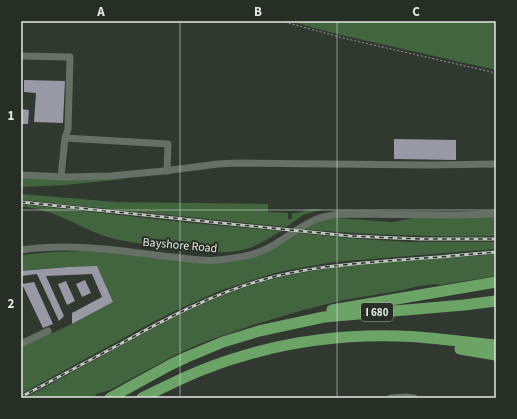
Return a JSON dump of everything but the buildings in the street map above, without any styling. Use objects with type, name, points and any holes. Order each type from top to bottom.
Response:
[{"type":"highway","points":[[259,331],[270,325],[310,314],[496,282]]},
{"type":"highway","name":"I 680","points":[[110,398],[170,365],[223,342],[259,331],[324,317],[496,301]]},
{"type":"highway","points":[[368,336],[432,344],[496,355]]},
{"type":"highway","name":"I 680","points":[[142,398],[192,374],[224,362],[279,347],[312,341],[368,336],[414,337],[496,345]]},
{"type":"street","points":[[21,56],[70,57],[68,129],[65,138],[61,176]]},
{"type":"street","points":[[65,138],[168,144],[167,171]]},
{"type":"street","points":[[21,175],[110,176],[167,171],[213,164],[236,163],[399,165],[496,164]]},
{"type":"street","name":"Bayshore Road","points":[[21,250],[58,247],[90,248],[215,261],[242,257],[255,253],[269,247],[304,225],[328,215],[496,214]]},
{"type":"street","points":[[21,344],[48,331]]},
{"type":"street","points":[[390,398],[414,398]]},
{"type":"path","points":[[281,21],[347,39],[496,73]]},
{"type":"green space","points":[[290,21],[496,21],[496,70],[341,35]]},
{"type":"green space","points":[[21,178],[83,180],[124,179],[65,185],[21,187]]},
{"type":"green space","points":[[21,194],[116,202],[268,204],[268,212],[288,213],[288,219],[292,219],[292,213],[298,213],[308,209],[323,209],[303,215],[286,227],[21,200]]},
{"type":"green space","points":[[21,204],[191,223],[281,231],[258,245],[248,249],[232,252],[197,252],[129,242],[107,237],[51,213],[21,206]]},
{"type":"green space","points":[[496,217],[496,236],[399,235],[302,229],[323,220],[337,218],[391,222],[413,218]]},
{"type":"green space","points":[[298,233],[408,242],[496,242],[496,249],[334,262],[283,271],[265,276],[222,290],[177,310],[21,394],[21,347],[72,324],[113,302],[97,267],[68,267],[21,271],[21,255],[51,252],[88,251],[237,260]]},
{"type":"green space","points":[[496,254],[496,276],[441,285],[419,286],[344,300],[250,326],[207,341],[179,353],[110,390],[97,394],[93,398],[25,398],[141,335],[208,301],[262,282],[290,275],[349,266]]},
{"type":"railway","points":[[21,202],[350,236],[420,239],[496,239]]},
{"type":"railway","points":[[21,397],[208,299],[262,280],[295,272],[329,267],[380,261],[496,252]]}]
